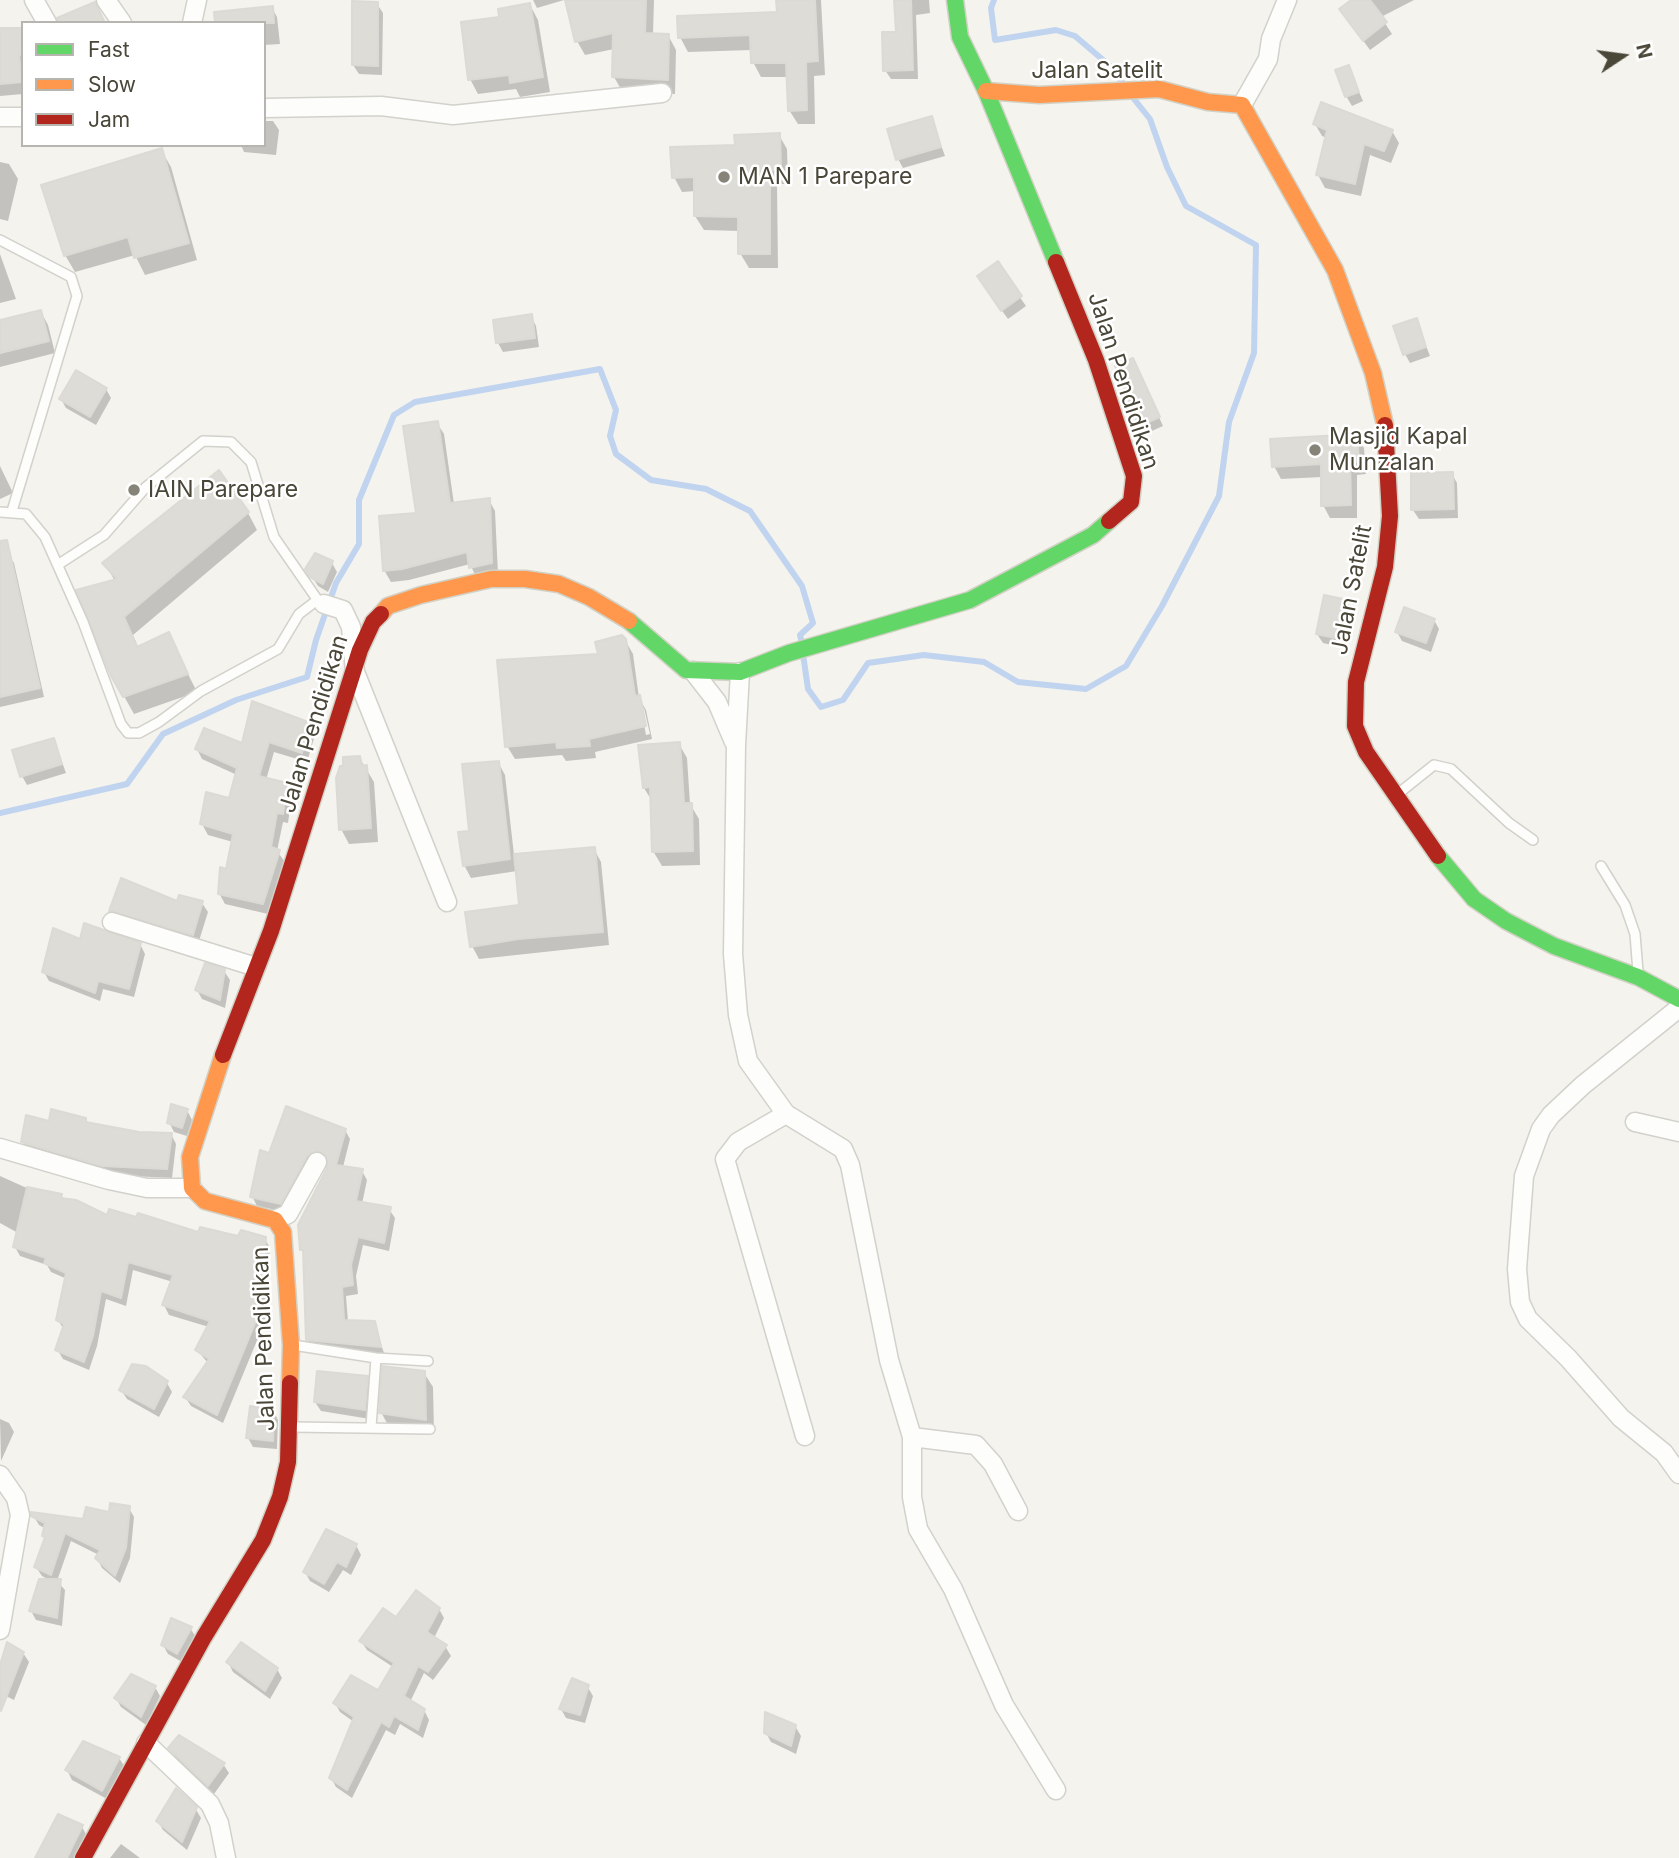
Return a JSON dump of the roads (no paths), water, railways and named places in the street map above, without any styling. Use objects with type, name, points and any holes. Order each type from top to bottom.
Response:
[{"type":"street","points":[[34,0],[46,21]]},
{"type":"street","points":[[106,0],[121,21]]},
{"type":"street","points":[[192,21],[197,0]]},
{"type":"street","name":"Jalan Pendidikan","points":[[83,1858],[263,1540],[280,1497],[288,1462],[291,1427],[291,1345],[284,1237],[275,1220],[205,1201],[192,1188],[190,1157],[212,1084],[271,931],[355,672],[364,636],[388,606],[421,594],[491,579],[525,579],[559,584],[590,597],[627,619],[686,670],[740,672],[789,653],[970,600],[1093,535],[1131,502],[1133,476],[1096,360],[986,90],[960,37],[955,0]]},
{"type":"street","points":[[1242,105],[1268,59],[1271,39],[1287,0]]},
{"type":"street","name":"Jalan Satelit","points":[[986,90],[1039,95],[1159,89],[1208,102],[1242,105],[1335,270],[1373,373],[1383,413],[1388,452],[1390,516],[1385,567],[1356,682],[1354,705],[1355,726],[1366,752],[1445,865],[1475,899],[1506,921],[1554,946],[1638,977],[1679,999]]},
{"type":"street","points":[[266,108],[381,106],[453,115],[662,93]]},
{"type":"street","points":[[0,117],[21,117]]},
{"type":"street","points":[[320,602],[343,610],[351,627],[355,672],[447,902]]},
{"type":"street","points":[[693,671],[717,702],[736,745]]},
{"type":"street","points":[[740,672],[736,745],[733,954],[738,1015],[748,1061],[786,1114],[843,1149],[850,1165],[889,1360],[912,1437],[912,1497],[918,1529],[953,1589],[1004,1705],[1056,1790]]},
{"type":"street","points":[[112,922],[256,967]]},
{"type":"street","points":[[1679,1008],[1583,1085],[1551,1115],[1541,1129],[1524,1177],[1517,1269],[1520,1302],[1528,1319],[1568,1358],[1621,1418],[1664,1454],[1679,1474]]},
{"type":"street","points":[[786,1114],[738,1142],[725,1159],[806,1436]]},
{"type":"street","points":[[1635,1122],[1679,1132]]},
{"type":"street","points":[[0,1148],[109,1180],[147,1188],[192,1188]]},
{"type":"street","points":[[275,1220],[288,1214],[317,1162]]},
{"type":"street","points":[[912,1437],[976,1445],[993,1464],[1018,1511]]},
{"type":"street","points":[[0,1475],[16,1498],[20,1515],[0,1627]]},
{"type":"street","points":[[146,1743],[209,1804],[219,1823],[226,1858]]},
{"type":"lane","points":[[0,240],[71,277],[77,296],[12,511]]},
{"type":"lane","points":[[0,512],[26,514],[35,522],[59,564],[121,724],[128,733],[139,733],[159,722],[201,691],[278,649],[299,614],[320,602],[274,537],[251,463],[231,442],[203,441],[146,487],[132,507],[104,535],[59,564]]},
{"type":"lane","points":[[1397,794],[1434,765],[1451,769],[1509,823],[1533,840]]},
{"type":"lane","points":[[1601,866],[1625,905],[1635,933],[1638,977]]},
{"type":"lane","points":[[291,1345],[376,1358],[428,1362]]},
{"type":"lane","points":[[371,1427],[376,1358]]},
{"type":"lane","points":[[291,1427],[430,1429]]},
{"type":"waterway","points":[[994,0],[991,8],[995,40],[1056,30],[1075,36],[1109,65],[1124,85]]},
{"type":"waterway","points":[[803,654],[808,689],[821,707],[843,700],[868,663],[924,655],[984,662],[1018,682],[1086,689],[1126,666],[1162,606],[1219,496],[1229,422],[1254,353],[1256,245],[1186,206],[1167,167],[1150,119],[1134,99]]},
{"type":"waterway","points":[[0,813],[127,784],[163,734],[236,700],[307,677],[316,640],[336,583],[359,544],[359,500],[394,415],[415,402],[600,369],[616,410],[610,436],[616,454],[651,480],[706,489],[750,511],[802,586],[813,623],[800,635],[802,643]]},
{"type":"place","name":"MAN 1 Parepare","points":[[724,177]]},
{"type":"place","name":"Masjid Kapal Munzalan","points":[[1315,450]]},
{"type":"place","name":"IAIN Parepare","points":[[134,490]]}]
